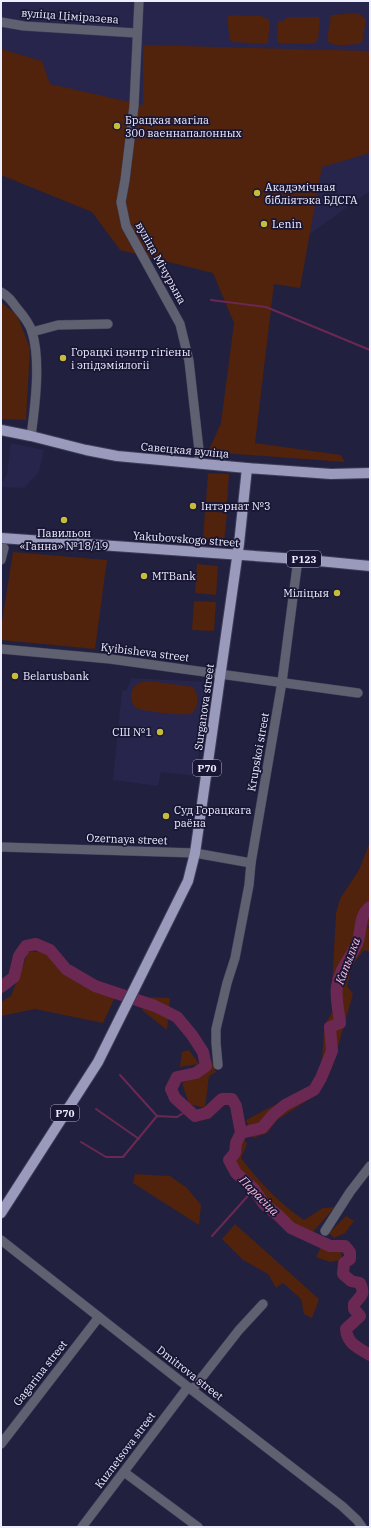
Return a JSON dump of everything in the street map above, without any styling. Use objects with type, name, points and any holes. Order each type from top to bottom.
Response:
[{"type":"main road","name":"Савецкая вуліца","points":[[1,430],[117,456],[331,474],[370,473]]},
{"type":"main road","name":"Surganova street","points":[[1,1213],[98,1062],[188,881],[195,853],[237,554],[247,468]]},
{"type":"main road","name":"Yakubovskogo street","points":[[2,543],[237,554],[298,558],[370,566]]},
{"type":"street","name":"вуліца Мічурына","points":[[138,1],[134,106],[121,202],[126,226],[180,324],[189,362],[199,450],[199,464]]},
{"type":"street","name":"вуліца Ціміразева","points":[[1,22],[24,26],[136,33]]},
{"type":"street","points":[[1,292],[7,295],[12,301],[32,332],[36,354],[36,400],[31,436]]},
{"type":"street","points":[[32,332],[58,325],[108,324]]},
{"type":"street","points":[[1,560],[2,543]]},
{"type":"street","name":"Krupskoi street","points":[[218,1065],[216,1029],[234,958],[249,885],[282,682],[298,558]]},
{"type":"street","name":"Kyibisheva street","points":[[1,649],[110,659],[358,693]]},
{"type":"street","name":"Ozernaya street","points":[[1,847],[195,853],[252,862]]},
{"type":"street","points":[[325,1231],[350,1192],[370,1166]]},
{"type":"street","name":"Dmitrova street","points":[[1,1240],[190,1389],[342,1506],[358,1520],[362,1527]]},
{"type":"street","name":"Kuznetsova street","points":[[82,1527],[190,1389],[239,1330],[263,1304]]},
{"type":"street","name":"Gagarina street","points":[[1,1444],[99,1317]]},
{"type":"street","points":[[124,1472],[192,1525]]},
{"type":"shaded area","points":[[1,1],[370,1],[370,191],[246,280],[1,91]]},
{"type":"shaded area","points":[[359,13],[366,20],[362,42],[359,44],[338,45],[327,41],[331,15]]},
{"type":"shaded area","points":[[229,15],[261,16],[270,20],[267,44],[233,42],[230,40],[227,18]]},
{"type":"shaded area","points":[[288,17],[320,17],[318,40],[312,44],[279,43],[277,41],[278,21],[283,21]]},
{"type":"shaded area","points":[[143,45],[370,51],[370,153],[322,167],[300,288],[274,284],[255,443],[341,455],[345,462],[208,452],[221,423],[234,323],[213,273],[120,250],[92,212],[1,175],[1,49],[42,61],[50,84],[143,105]]},
{"type":"shaded area","points":[[1,302],[17,315],[30,348],[26,420],[1,419]]},
{"type":"shaded area","points":[[11,443],[44,450],[39,472],[24,488],[1,487],[1,484],[7,475]]},
{"type":"shaded area","points":[[208,473],[229,474],[227,503],[206,502]]},
{"type":"shaded area","points":[[205,511],[227,513],[224,542],[203,540]]},
{"type":"shaded area","points":[[13,552],[107,560],[95,649],[1,640],[1,628]]},
{"type":"shaded area","points":[[197,564],[218,566],[216,595],[195,593]]},
{"type":"shaded area","points":[[194,601],[216,602],[214,631],[192,630]]},
{"type":"shaded area","name":"СШ №1","points":[[131,678],[208,682],[196,776],[161,772],[158,786],[113,780],[122,691],[127,690]]},
{"type":"shaded area","points":[[150,681],[193,687],[197,700],[195,710],[188,714],[174,714],[136,708],[131,700],[133,688],[139,683]]},
{"type":"shaded area","points":[[370,842],[370,924],[367,927],[370,929],[370,952],[364,950],[352,965],[347,986],[353,994],[331,1071],[322,1062],[324,1026],[337,1004],[332,986],[336,913],[340,899],[359,870]]},
{"type":"shaded area","points":[[43,951],[79,984],[116,995],[103,1023],[35,1009],[1,1016],[1,1002],[11,996],[28,952]]},
{"type":"shaded area","points":[[147,997],[170,998],[167,1030],[142,1010]]},
{"type":"shaded area","points":[[189,1050],[199,1064],[180,1067],[182,1052]]},
{"type":"shaded area","points":[[211,1059],[216,1072],[209,1076],[205,1108],[189,1104],[182,1083],[195,1078],[207,1070]]},
{"type":"shaded area","points":[[306,1089],[311,1098],[277,1120],[267,1133],[253,1138],[246,1120]]},
{"type":"shaded area","points":[[243,1138],[247,1144],[241,1158],[270,1192],[304,1220],[323,1208],[335,1207],[313,1232],[294,1226],[253,1184],[237,1170],[232,1160],[239,1152]]},
{"type":"shaded area","points":[[135,1174],[170,1176],[187,1188],[201,1205],[199,1225],[133,1183]]},
{"type":"shaded area","points":[[346,1216],[354,1221],[345,1233],[334,1238],[329,1233]]},
{"type":"shaded area","points":[[235,1224],[319,1299],[312,1318],[304,1314],[301,1299],[283,1283],[276,1288],[268,1274],[243,1260],[222,1239]]},
{"type":"shaded area","points":[[321,1247],[327,1250],[342,1250],[341,1260],[330,1262],[316,1257]]},
{"type":"waterway","points":[[211,300],[266,307],[370,350]]},
{"type":"waterway","name":"Капылка","points":[[241,1133],[262,1128],[273,1115],[285,1105],[314,1090],[321,1078],[332,1051],[330,1027],[340,1023],[336,994],[338,980],[357,944],[362,919],[370,907]]},
{"type":"waterway","name":"Парасіца","points":[[1,987],[14,977],[19,956],[26,946],[36,944],[50,950],[66,969],[95,986],[155,1006],[177,1017],[192,1035],[203,1052],[206,1066],[196,1073],[177,1077],[171,1089],[175,1098],[195,1116],[207,1113],[222,1099],[232,1099],[236,1106],[241,1133],[236,1143],[235,1153],[229,1160],[236,1173],[253,1188],[264,1204],[291,1228],[330,1246],[345,1246],[350,1252],[350,1259],[344,1263],[343,1274],[351,1281],[360,1283],[362,1294],[354,1304],[354,1309],[360,1316],[346,1329],[351,1342],[370,1355]]},
{"type":"waterway","points":[[120,1075],[157,1116]]},
{"type":"waterway","points":[[96,1109],[139,1139]]},
{"type":"waterway","points":[[81,1142],[106,1157],[123,1157],[157,1116],[177,1117],[188,1110]]},
{"type":"waterway","points":[[212,1236],[254,1189]]},
{"type":"place","name":"Брацкая магіла 300 ваеннапалонных","points":[[117,126]]},
{"type":"place","name":"Акадэмічная бібліятэка БДСГА","points":[[257,193]]},
{"type":"place","name":"Lenin","points":[[264,224]]},
{"type":"place","name":"Горацкі цэнтр гігіены і эпідэміялогіі","points":[[63,358]]},
{"type":"place","name":"Інтэрнат №3","points":[[193,506]]},
{"type":"place","name":"Павильон «Ганна» №18/19","points":[[64,520]]},
{"type":"place","name":"MTBank","points":[[144,576]]},
{"type":"place","name":"Міліцыя","points":[[337,593]]},
{"type":"place","name":"Belarusbank","points":[[15,676]]},
{"type":"place","name":"СШ №1","points":[[160,732]]},
{"type":"place","name":"Суд Горацкага раёна","points":[[166,816]]}]
